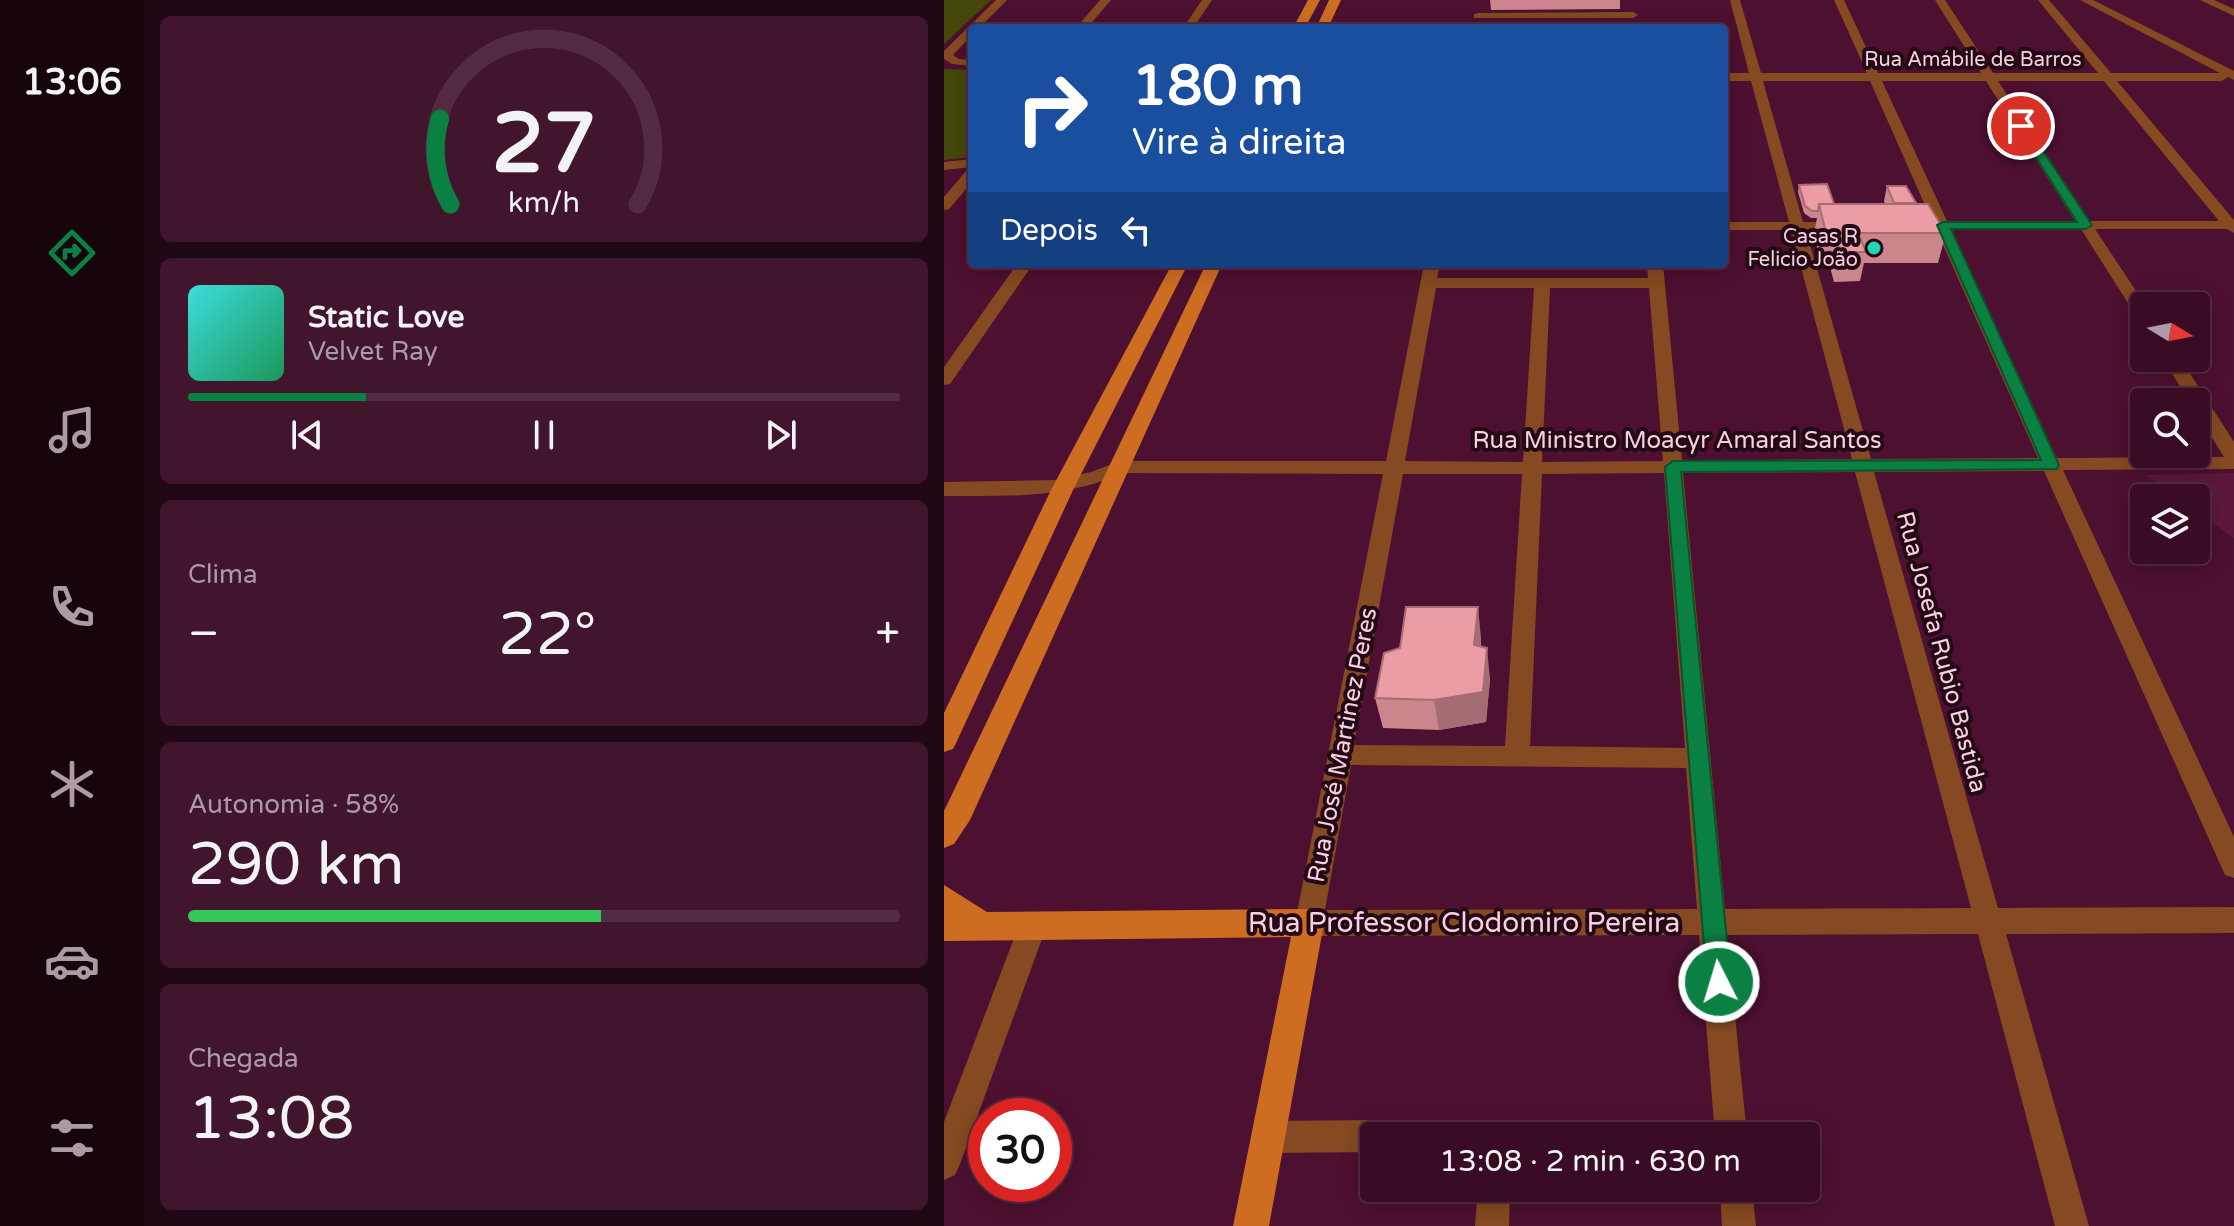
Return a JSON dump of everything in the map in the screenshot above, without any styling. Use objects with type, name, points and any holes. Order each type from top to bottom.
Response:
[{"type":"main road","points":[[1301,24],[1314,0]]},
{"type":"main road","points":[[1324,24],[1335,0]]},
{"type":"main road","points":[[944,741],[1063,488],[1178,268]]},
{"type":"main road","points":[[944,835],[960,811],[1212,268]]},
{"type":"main road","points":[[944,899],[981,926]]},
{"type":"main road","name":"Rua Professor Clodomiro Pereira","points":[[944,927],[1309,923]]},
{"type":"main road","name":"Rua José Martinez Peres","points":[[1251,1226],[1309,923]]},
{"type":"street","points":[[976,24],[1002,0]]},
{"type":"street","points":[[1085,24],[1106,0]]},
{"type":"street","points":[[1191,24],[1207,0]]},
{"type":"street","points":[[1481,0],[1477,22],[1633,15]]},
{"type":"street","points":[[1632,0],[1634,24]]},
{"type":"street","name":"Rua Josefa Rubio Bastida","points":[[1735,0],[2072,1226]]},
{"type":"street","points":[[1839,0],[2234,866]]},
{"type":"street","points":[[1940,0],[2130,294]]},
{"type":"street","points":[[2085,0],[2203,59],[2228,77],[2234,89]]},
{"type":"street","points":[[2205,0],[2234,13]]},
{"type":"street","points":[[2047,5],[2097,6]]},
{"type":"street","points":[[2047,5],[2233,226]]},
{"type":"street","points":[[968,32],[946,55],[956,62],[968,63]]},
{"type":"street","name":"Rua Amábile de Barros","points":[[1728,77],[2228,77]]},
{"type":"street","points":[[944,166],[968,163]]},
{"type":"street","points":[[944,206],[968,178]]},
{"type":"street","points":[[1915,225],[2233,226]]},
{"type":"street","points":[[1728,226],[1855,226]]},
{"type":"street","points":[[944,380],[1022,268]]},
{"type":"street","points":[[1430,273],[1542,283],[1655,273],[1730,1122]]},
{"type":"street","name":"Rua José Martinez Peres","points":[[1309,923],[1430,273]]},
{"type":"street","points":[[1517,756],[1542,283]]},
{"type":"street","points":[[2180,372],[2234,460]]},
{"type":"street","name":"Rua Ministro Moacyr Amaral Santos","points":[[1120,467],[2051,465],[2234,460]]},
{"type":"street","points":[[944,489],[1063,488],[1094,480],[1120,467]]},
{"type":"street","points":[[1340,755],[1698,758]]},
{"type":"street","name":"Rua Professor Clodomiro Pereira","points":[[1309,923],[2234,920]]},
{"type":"street","points":[[944,1164],[1033,925]]},
{"type":"street","points":[[1268,1137],[1360,1136]]},
{"type":"street","points":[[1492,1226],[1493,1202]]},
{"type":"street","points":[[1737,1202],[1739,1226]]},
{"type":"shaded area","points":[[944,0],[991,0],[944,44]]},
{"type":"shaded area","points":[[944,69],[968,70],[968,157],[944,160]]},
{"type":"shaded area","points":[[2234,473],[2234,538],[2210,521],[2210,484],[2158,484],[2145,475]]},
{"type":"building","points":[[1827,184],[1834,204],[1819,204],[1818,211],[1805,206],[1799,185]]},
{"type":"building","points":[[1887,186],[1906,186],[1916,203],[1894,203]]},
{"type":"building","points":[[1819,204],[1928,204],[1946,233],[1858,233],[1866,252],[1840,252],[1834,233],[1826,233]]},
{"type":"building","points":[[1406,607],[1478,607],[1474,645],[1487,648],[1483,692],[1434,700],[1375,698],[1384,653],[1400,648]]},
{"type":"place","name":"Casas R Felicio João","points":[[1874,248]]},
{"type":"route","points":[[1719,982],[1673,467],[2051,465],[1943,225],[2086,225],[2021,126]]}]
